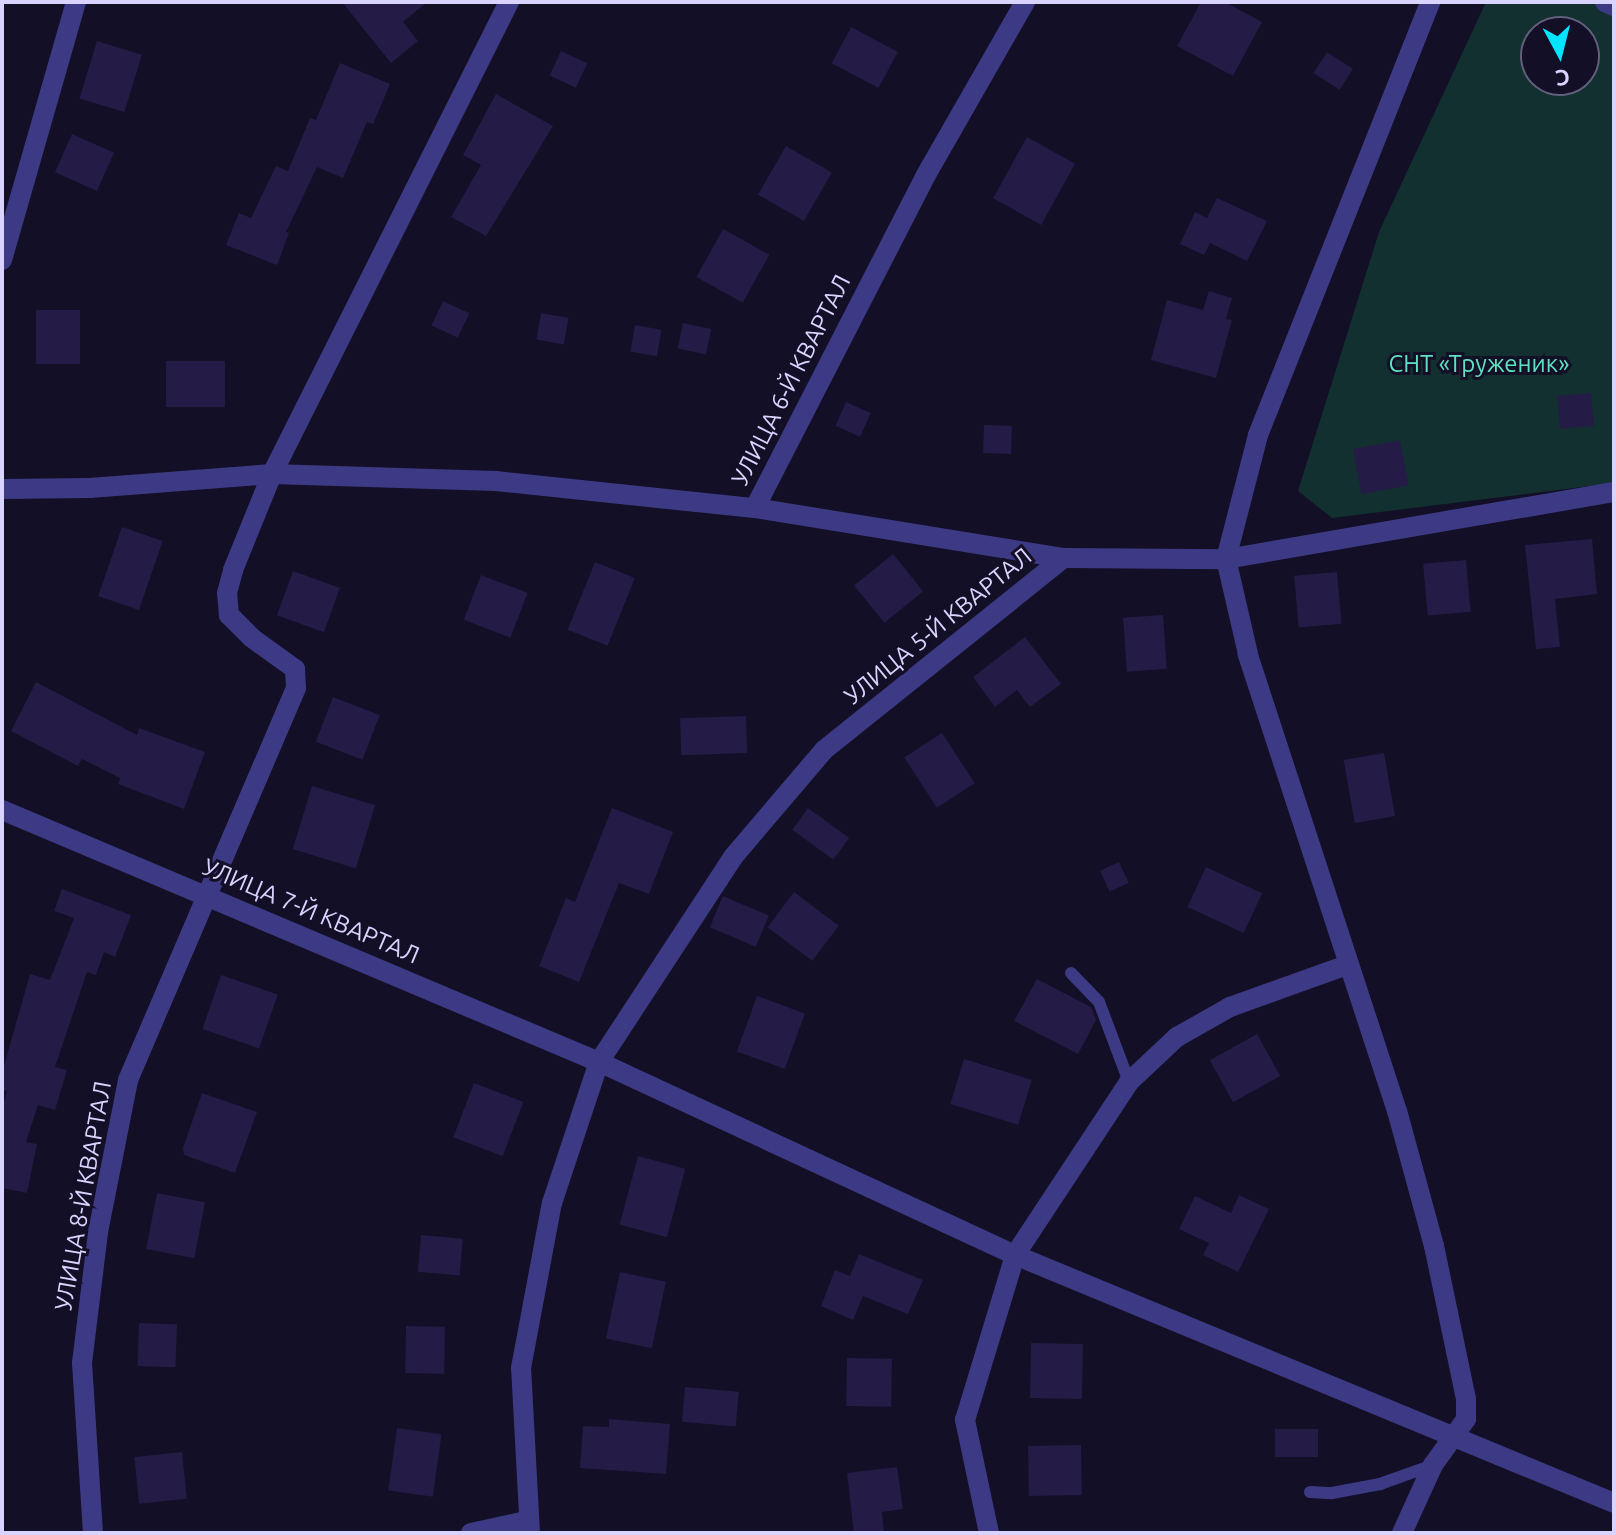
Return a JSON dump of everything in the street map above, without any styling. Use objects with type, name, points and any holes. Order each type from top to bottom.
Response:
[{"type":"street","points":[[2,260],[76,2]]},
{"type":"street","name":"УЛИЦА 8-Й КВАРТАЛ","points":[[93,1533],[82,1363],[98,1232],[128,1080],[296,688],[295,669],[252,638],[229,615],[227,593],[272,474],[509,2]]},
{"type":"street","name":"УЛИЦА 6-Й КВАРТАЛ","points":[[1025,2],[926,175],[755,508],[1064,558]]},
{"type":"street","points":[[1402,1533],[1433,1465],[1466,1419],[1466,1399],[1434,1246],[1397,1111],[1248,654],[1226,559],[1258,435],[1430,2]]},
{"type":"street","points":[[1605,2],[1614,6]]},
{"type":"street","points":[[2,489],[90,488],[272,474],[496,481],[755,508]]},
{"type":"street","name":"УЛИЦА 5-Й КВАРТАЛ","points":[[528,1527],[521,1368],[552,1203],[599,1062],[733,857],[824,750],[1064,558],[1226,559],[1614,492]]},
{"type":"street","name":"УЛИЦА 7-Й КВАРТАЛ","points":[[2,810],[599,1062],[1015,1255],[1614,1503]]},
{"type":"street","points":[[989,1533],[965,1420],[1015,1255],[1129,1082],[1177,1037],[1230,1007],[1347,965]]},
{"type":"street","points":[[471,1533],[528,1527]]},
{"type":"lane","points":[[1071,973],[1099,1002],[1129,1082]]},
{"type":"lane","points":[[1310,1492],[1332,1493],[1380,1484],[1433,1465]]},
{"type":"green space","name":"СНТ «Труженик»","points":[[1486,2],[1614,2],[1614,483],[1332,518],[1298,491],[1379,232]]},
{"type":"building","points":[[342,2],[427,2],[403,22],[418,41],[391,63]]},
{"type":"building","points":[[1201,2],[1225,2],[1262,22],[1233,76],[1177,46]]},
{"type":"building","points":[[851,27],[898,52],[879,88],[832,63]]},
{"type":"building","points":[[97,41],[142,55],[124,112],[79,98]]},
{"type":"building","points":[[561,51],[587,63],[576,88],[550,75]]},
{"type":"building","points":[[1327,52],[1353,69],[1339,90],[1313,73]]},
{"type":"building","points":[[340,63],[390,84],[373,124],[367,122],[343,178],[317,167],[286,232],[289,233],[277,265],[226,245],[239,213],[251,218],[276,166],[288,171],[310,118],[316,120]]},
{"type":"building","points":[[496,94],[553,126],[486,236],[451,217],[481,165],[463,155]]},
{"type":"building","points":[[72,134],[114,153],[97,191],[55,172]]},
{"type":"building","points":[[1027,137],[1075,164],[1041,225],[993,198]]},
{"type":"building","points":[[786,146],[832,172],[804,221],[758,194]]},
{"type":"building","points":[[1217,198],[1267,221],[1247,261],[1210,243],[1204,255],[1180,244],[1195,212],[1207,218]]},
{"type":"building","points":[[723,229],[769,255],[743,303],[696,277]]},
{"type":"building","points":[[1209,291],[1232,298],[1226,319],[1232,320],[1216,378],[1151,360],[1167,300],[1203,310]]},
{"type":"building","points":[[443,301],[469,313],[458,338],[432,325]]},
{"type":"building","points":[[36,310],[80,310],[80,364],[36,364]]},
{"type":"building","points":[[541,313],[569,318],[564,344],[536,340]]},
{"type":"building","points":[[683,323],[711,329],[706,354],[678,348]]},
{"type":"building","points":[[635,325],[662,330],[657,356],[630,352]]},
{"type":"building","points":[[166,361],[225,361],[225,407],[166,407]]},
{"type":"building","points":[[1591,393],[1594,426],[1560,429],[1557,396]]},
{"type":"building","points":[[846,402],[871,413],[860,437],[835,426]]},
{"type":"building","points":[[984,425],[1012,426],[1011,454],[983,453]]},
{"type":"building","points":[[1400,440],[1409,485],[1362,494],[1353,449]]},
{"type":"building","points":[[122,527],[163,541],[139,610],[98,596]]},
{"type":"building","points":[[1592,539],[1597,594],[1555,599],[1560,647],[1536,649],[1525,545]]},
{"type":"building","points":[[893,554],[923,591],[884,623],[854,585]]},
{"type":"building","points":[[1466,560],[1471,612],[1428,616],[1423,564]]},
{"type":"building","points":[[595,562],[635,578],[608,646],[568,630]]},
{"type":"building","points":[[293,571],[340,588],[324,632],[277,615]]},
{"type":"building","points":[[1337,572],[1342,624],[1299,628],[1294,576]]},
{"type":"building","points":[[481,575],[528,593],[510,638],[464,620]]},
{"type":"building","points":[[1163,615],[1167,669],[1127,672],[1123,618]]},
{"type":"building","points":[[1025,637],[1061,684],[1030,707],[1017,690],[995,707],[973,677]]},
{"type":"building","points":[[36,682],[137,735],[139,728],[205,752],[184,809],[118,784],[120,778],[82,759],[78,766],[11,731]]},
{"type":"building","points":[[333,697],[380,715],[362,760],[316,742]]},
{"type":"building","points":[[746,716],[747,753],[681,755],[680,718]]},
{"type":"building","points":[[942,733],[975,783],[937,808],[904,758]]},
{"type":"building","points":[[1384,753],[1395,816],[1355,823],[1344,760]]},
{"type":"building","points":[[312,786],[375,805],[356,868],[293,849]]},
{"type":"building","points":[[612,808],[673,832],[649,894],[619,883],[579,982],[539,966],[566,898],[575,902]]},
{"type":"building","points":[[808,808],[849,838],[833,860],[792,830]]},
{"type":"building","points":[[1119,862],[1129,883],[1110,892],[1100,871]]},
{"type":"building","points":[[1206,867],[1262,893],[1244,933],[1187,907]]},
{"type":"building","points":[[62,889],[131,915],[115,957],[104,952],[96,975],[87,972],[55,1067],[67,1070],[55,1110],[38,1105],[26,1142],[37,1144],[27,1193],[2,1188],[2,1109],[7,1091],[2,1090],[2,1073],[30,974],[50,980],[74,918],[54,911]]},
{"type":"building","points":[[794,892],[839,926],[812,961],[768,927]]},
{"type":"building","points":[[723,896],[769,916],[756,947],[710,927]]},
{"type":"building","points":[[221,975],[278,995],[259,1048],[202,1029]]},
{"type":"building","points":[[1037,979],[1091,1007],[1096,1020],[1078,1054],[1014,1021]]},
{"type":"building","points":[[757,996],[805,1013],[785,1069],[737,1051]]},
{"type":"building","points":[[1257,1034],[1280,1076],[1233,1102],[1210,1060]]},
{"type":"building","points":[[964,1059],[1032,1080],[1018,1125],[950,1104]]},
{"type":"building","points":[[474,1083],[523,1102],[503,1156],[453,1137]]},
{"type":"building","points":[[202,1093],[257,1112],[235,1173],[184,1155],[183,1148]]},
{"type":"building","points":[[638,1156],[685,1169],[667,1237],[620,1225]]},
{"type":"building","points":[[157,1193],[205,1202],[194,1258],[146,1249]]},
{"type":"building","points":[[1239,1195],[1269,1209],[1238,1272],[1203,1255],[1209,1243],[1179,1229],[1195,1196],[1231,1213]]},
{"type":"building","points":[[421,1235],[463,1239],[460,1276],[418,1272]]},
{"type":"building","points":[[859,1254],[923,1280],[908,1314],[863,1296],[853,1320],[821,1306],[835,1270],[850,1276]]},
{"type":"building","points":[[620,1272],[666,1282],[652,1348],[606,1339]]},
{"type":"building","points":[[139,1323],[177,1324],[175,1367],[137,1366]]},
{"type":"building","points":[[406,1326],[445,1327],[444,1374],[405,1373]]},
{"type":"building","points":[[1031,1343],[1083,1344],[1082,1399],[1030,1398]]},
{"type":"building","points":[[847,1358],[892,1359],[891,1407],[846,1406]]},
{"type":"building","points":[[685,1387],[739,1392],[736,1427],[682,1422]]},
{"type":"building","points":[[609,1419],[670,1424],[666,1474],[580,1468],[583,1426],[609,1427]]},
{"type":"building","points":[[397,1428],[442,1434],[433,1497],[388,1490]]},
{"type":"building","points":[[1275,1429],[1318,1429],[1318,1457],[1275,1457]]},
{"type":"building","points":[[1081,1445],[1082,1495],[1029,1496],[1028,1446]]},
{"type":"building","points":[[182,1452],[187,1499],[139,1504],[134,1457]]},
{"type":"building","points":[[897,1467],[903,1509],[882,1512],[884,1533],[854,1533],[847,1473]]}]
